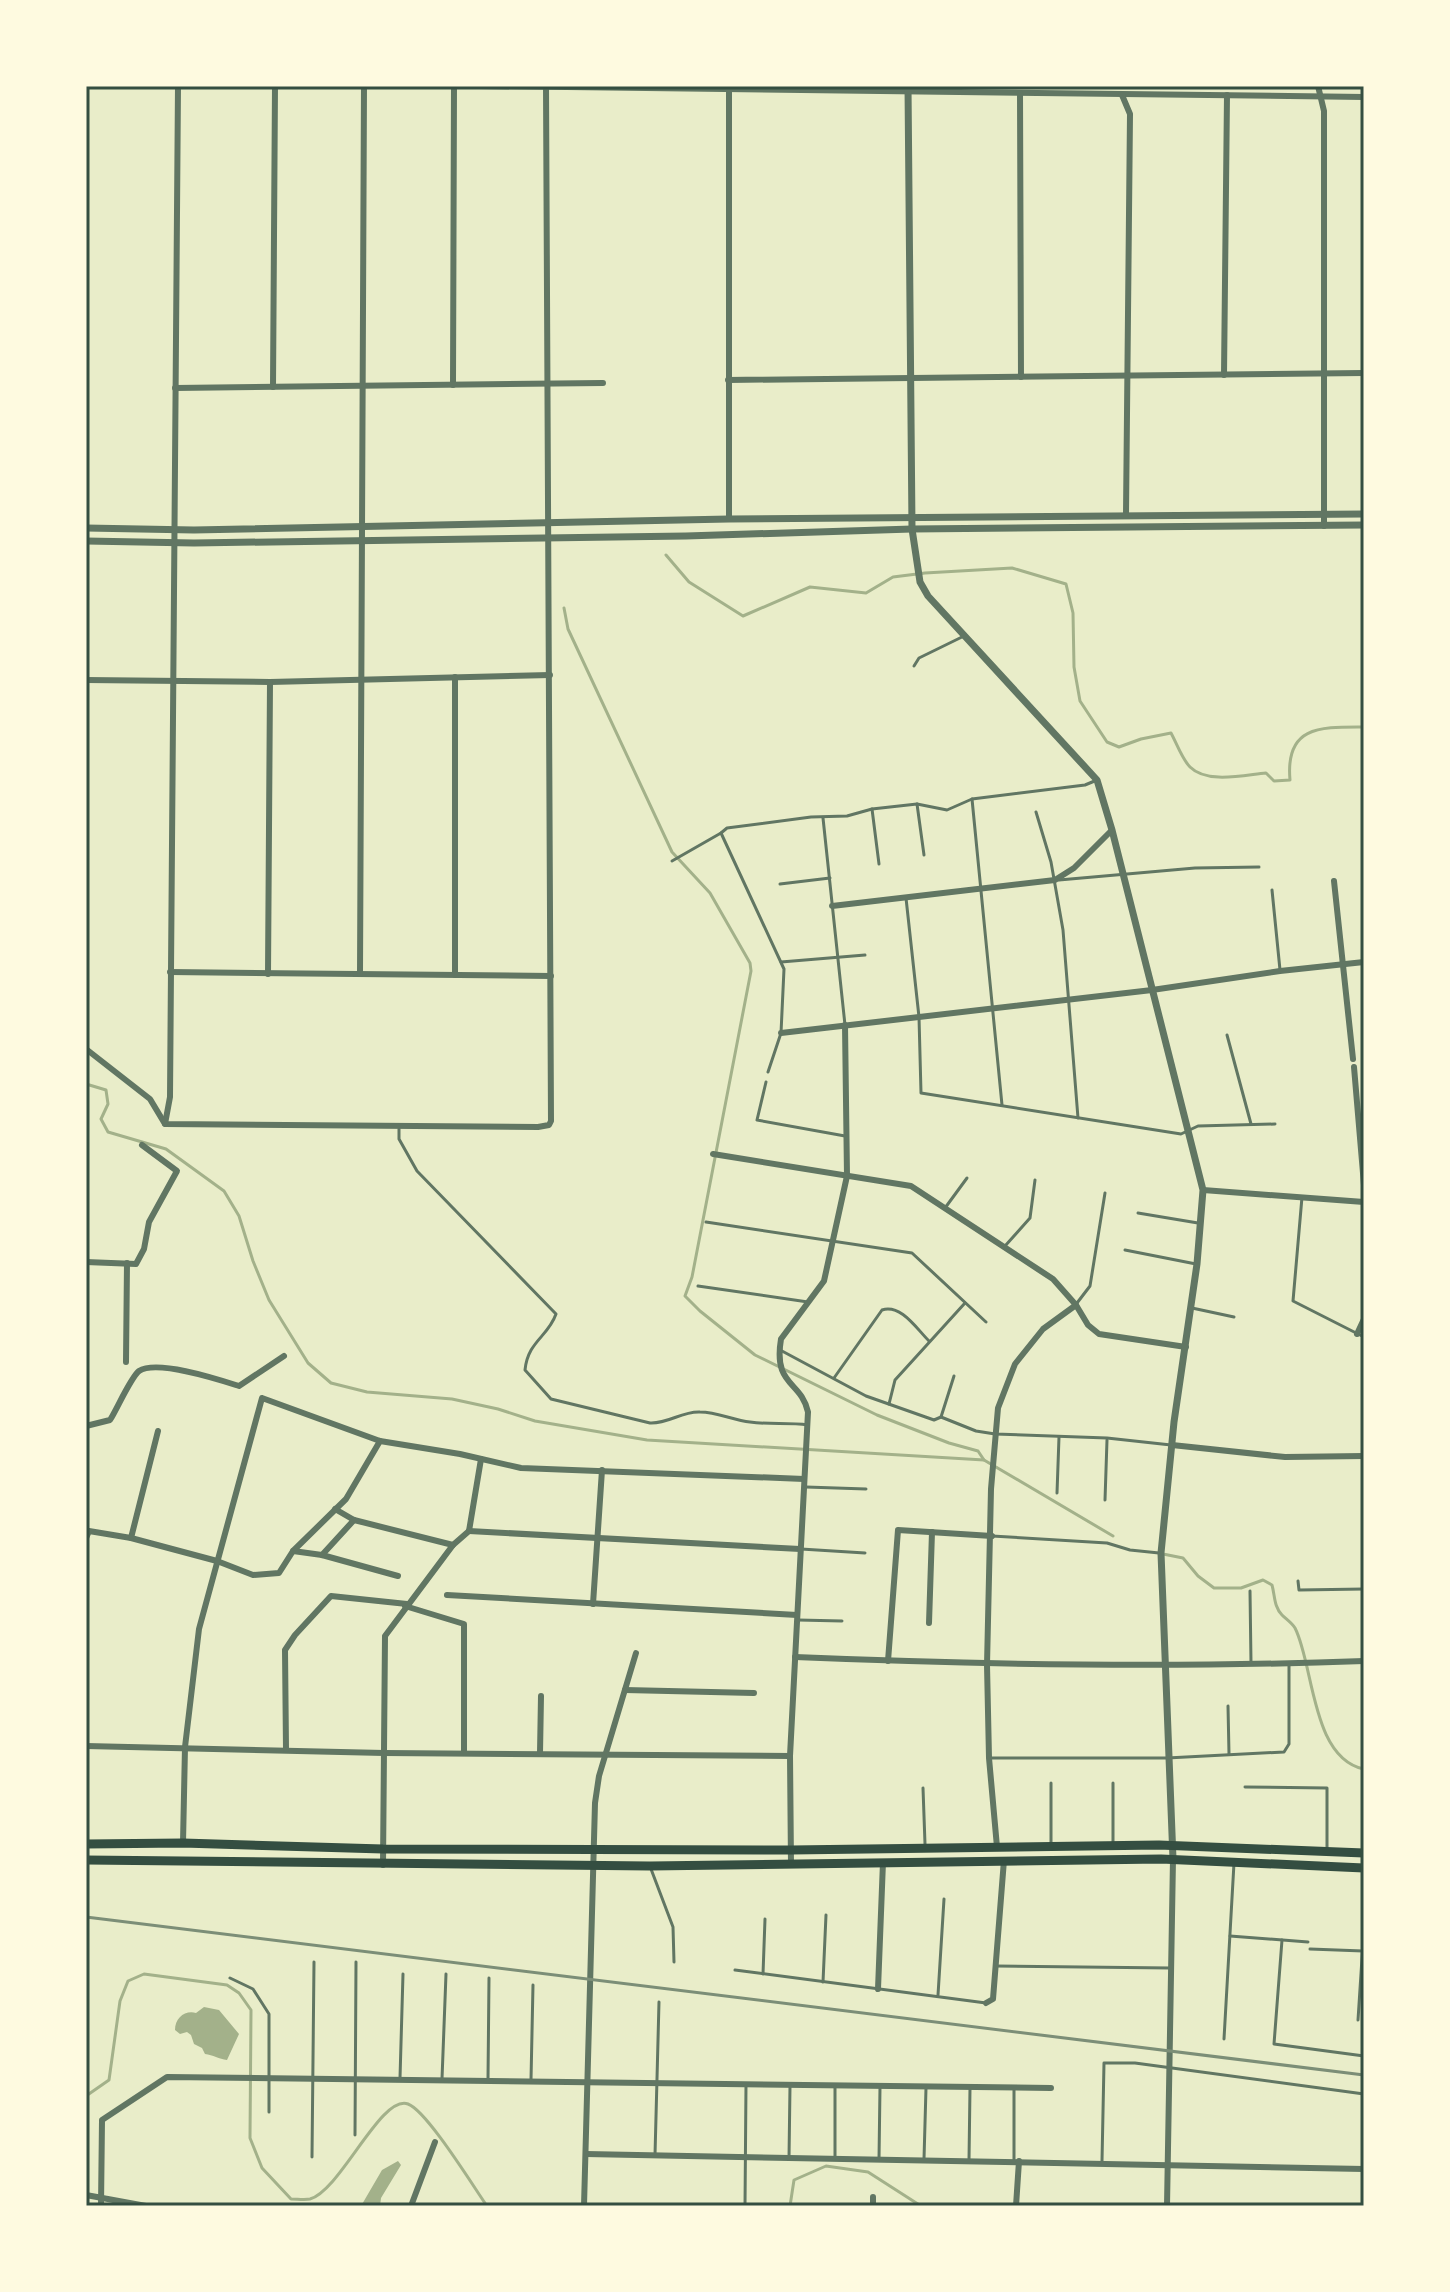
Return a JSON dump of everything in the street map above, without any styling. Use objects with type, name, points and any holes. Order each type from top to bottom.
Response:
[{"type":"main road","points":[[86,1844],[183,1843],[383,1849],[791,1850],[1173,1845],[1364,1853]]},
{"type":"main road","points":[[86,1860],[650,1866],[1173,1859],[1364,1868]]},
{"type":"street","points":[[165,1124],[170,1097],[178,86]]},
{"type":"street","points":[[273,387],[275,86]]},
{"type":"street","points":[[360,974],[364,86]]},
{"type":"street","points":[[453,385],[454,86]]},
{"type":"street","points":[[478,86],[1364,97]]},
{"type":"street","points":[[165,1124],[538,1127],[546,1126],[551,1121],[546,86]]},
{"type":"street","points":[[1318,86],[1324,111],[1324,526]]},
{"type":"street","points":[[729,88],[729,519]]},
{"type":"street","points":[[907,89],[912,529],[920,582],[928,596],[1097,780],[1203,1190],[1202,1223],[1161,1553],[1163,1667],[1173,1845],[1167,2206]]},
{"type":"street","points":[[1020,93],[1021,377]]},
{"type":"street","points":[[1122,95],[1130,114],[1126,514]]},
{"type":"street","points":[[1224,375],[1227,95]]},
{"type":"street","points":[[728,380],[1364,373]]},
{"type":"street","points":[[175,388],[603,383]]},
{"type":"street","points":[[86,528],[1126,514],[1364,514]]},
{"type":"street","points":[[86,541],[194,543],[361,538],[686,536],[912,529],[1364,525]]},
{"type":"street","points":[[86,680],[270,682],[550,675]]},
{"type":"street","points":[[455,677],[455,975]]},
{"type":"street","points":[[268,974],[270,682]]},
{"type":"street","points":[[832,906],[1055,880],[1074,868],[1112,830]]},
{"type":"street","points":[[1334,881],[1364,1185]]},
{"type":"street","points":[[781,1033],[1364,962]]},
{"type":"street","points":[[170,972],[551,976]]},
{"type":"street","points":[[791,1865],[790,1756],[808,1425],[806,1403],[783,1374],[779,1365],[779,1349],[781,1339],[824,1281],[847,1176],[845,1025]]},
{"type":"street","points":[[86,1049],[150,1099],[165,1124]]},
{"type":"street","points":[[86,1262],[136,1264],[144,1249],[149,1222],[177,1171],[142,1145]]},
{"type":"street","points":[[713,1154],[911,1186],[1053,1279],[1076,1305],[1088,1325],[1099,1334],[1186,1347]]},
{"type":"street","points":[[1203,1190],[1364,1202]]},
{"type":"street","points":[[126,1362],[127,1263]]},
{"type":"street","points":[[997,1847],[989,1758],[987,1665],[991,1505],[998,1408],[1015,1364],[1043,1329],[1076,1305]]},
{"type":"street","points":[[1360,1336],[1364,1319]]},
{"type":"street","points":[[86,1426],[110,1420],[137,1372],[148,1367],[195,1373],[239,1386],[284,1356]]},
{"type":"street","points":[[183,1843],[185,1747],[199,1629],[262,1398],[380,1441],[521,1468],[804,1483]]},
{"type":"street","points":[[131,1538],[158,1431]]},
{"type":"street","points":[[86,1538],[89,1531],[131,1538],[217,1561],[253,1575],[279,1573],[293,1551],[335,1509],[361,1476],[380,1441]]},
{"type":"street","points":[[1172,1445],[1285,1457],[1364,1456]]},
{"type":"street","points":[[383,1865],[385,1636],[453,1545],[469,1531],[481,1459]]},
{"type":"street","points":[[593,1604],[602,1470]]},
{"type":"street","points":[[335,1509],[354,1520],[453,1545]]},
{"type":"street","points":[[322,1555],[354,1520]]},
{"type":"street","points":[[888,1661],[898,1530],[992,1536]]},
{"type":"street","points":[[469,1531],[800,1549]]},
{"type":"street","points":[[929,1623],[932,1532]]},
{"type":"street","points":[[293,1551],[322,1555],[398,1576]]},
{"type":"street","points":[[447,1595],[797,1617]]},
{"type":"street","points":[[286,1749],[285,1650],[331,1596],[406,1605],[464,1624],[464,1753]]},
{"type":"street","points":[[584,2206],[595,1803],[606,1753],[636,1653]]},
{"type":"street","points":[[795,1657],[987,1665],[1163,1667],[1364,1661]]},
{"type":"street","points":[[625,1690],[754,1693]]},
{"type":"street","points":[[540,1753],[541,1696]]},
{"type":"street","points":[[86,1746],[384,1753],[790,1756]]},
{"type":"street","points":[[986,2003],[993,1999],[1004,1860]]},
{"type":"street","points":[[878,1989],[883,1862]]},
{"type":"street","points":[[101,2202],[102,2120],[167,2077],[1051,2088]]},
{"type":"street","points":[[411,2206],[435,2142]]},
{"type":"street","points":[[586,2154],[1364,2169]]},
{"type":"street","points":[[1016,2206],[1017,2161]]},
{"type":"street","points":[[86,2195],[101,2202],[146,2206]]},
{"type":"street","points":[[873,2197],[873,2206]]},
{"type":"lane","points":[[1120,86],[1122,95]]},
{"type":"lane","points":[[914,666],[919,658],[964,636]]},
{"type":"lane","points":[[672,861],[727,828],[917,804],[947,810],[972,799],[1085,785],[1097,780]]},
{"type":"lane","points":[[972,799],[1002,1106]]},
{"type":"lane","points":[[917,804],[924,855]]},
{"type":"lane","points":[[872,809],[879,864]]},
{"type":"lane","points":[[1036,812],[1055,880],[1063,930],[1078,1118]]},
{"type":"lane","points":[[823,818],[845,1025]]},
{"type":"lane","points":[[721,833],[784,969],[781,1033],[768,1072]]},
{"type":"lane","points":[[1055,880],[1195,868],[1259,867]]},
{"type":"lane","points":[[780,884],[830,878]]},
{"type":"lane","points":[[1272,890],[1280,971]]},
{"type":"lane","points":[[906,897],[919,1017],[921,1093],[1181,1134],[1198,1126],[1275,1124]]},
{"type":"lane","points":[[781,962],[865,955]]},
{"type":"lane","points":[[1227,1035],[1251,1124]]},
{"type":"lane","points":[[766,1082],[757,1120],[847,1136]]},
{"type":"lane","points":[[399,1127],[399,1139],[417,1171],[556,1314],[532,1344],[526,1357],[525,1370],[551,1399],[650,1423],[665,1424],[690,1413],[701,1412],[752,1423],[786,1421],[808,1425]]},
{"type":"lane","points":[[945,1208],[967,1178]]},
{"type":"lane","points":[[1004,1247],[1030,1218],[1035,1180]]},
{"type":"lane","points":[[1076,1305],[1090,1286],[1105,1193]]},
{"type":"lane","points":[[1302,1197],[1293,1301],[1360,1336]]},
{"type":"lane","points":[[1138,1213],[1202,1223]]},
{"type":"lane","points":[[706,1222],[912,1253],[986,1322]]},
{"type":"lane","points":[[1125,1250],[1197,1264]]},
{"type":"lane","points":[[698,1286],[808,1302]]},
{"type":"lane","points":[[889,1404],[895,1380],[965,1303]]},
{"type":"lane","points":[[834,1378],[882,1310],[890,1307],[897,1310],[929,1341]]},
{"type":"lane","points":[[1192,1308],[1234,1317]]},
{"type":"lane","points":[[779,1349],[866,1396],[934,1420],[941,1417],[976,1431],[1172,1445]]},
{"type":"lane","points":[[941,1417],[954,1376]]},
{"type":"lane","points":[[1057,1493],[1059,1437]]},
{"type":"lane","points":[[1105,1500],[1107,1438]]},
{"type":"lane","points":[[804,1483],[866,1489]]},
{"type":"lane","points":[[992,1536],[1107,1543],[1130,1550],[1161,1553]]},
{"type":"lane","points":[[800,1549],[865,1553]]},
{"type":"lane","points":[[1298,1581],[1299,1590],[1364,1589]]},
{"type":"lane","points":[[1250,1591],[1251,1665]]},
{"type":"lane","points":[[797,1617],[842,1621]]},
{"type":"lane","points":[[989,1758],[1167,1758],[1284,1752],[1289,1744],[1289,1664]]},
{"type":"lane","points":[[1228,1706],[1229,1755]]},
{"type":"lane","points":[[1051,1783],[1051,1845]]},
{"type":"lane","points":[[1113,1783],[1113,1845]]},
{"type":"lane","points":[[1245,1787],[1327,1788],[1327,1852]]},
{"type":"lane","points":[[923,1788],[925,1848]]},
{"type":"lane","points":[[1224,2039],[1234,1863]]},
{"type":"lane","points":[[650,1866],[673,1927],[674,1962]]},
{"type":"lane","points":[[937,1996],[944,1899]]},
{"type":"lane","points":[[823,1982],[826,1915]]},
{"type":"lane","points":[[763,1974],[765,1919]]},
{"type":"lane","points":[[1358,2020],[1364,1927]]},
{"type":"lane","points":[[1230,1936],[1308,1942]]},
{"type":"lane","points":[[1282,1940],[1274,2044],[1363,2056]]},
{"type":"lane","points":[[1310,1949],[1363,1951]]},
{"type":"lane","points":[[312,2157],[314,1962]]},
{"type":"lane","points":[[355,2135],[356,1962]]},
{"type":"lane","points":[[996,1966],[1170,1968]]},
{"type":"lane","points":[[735,1970],[986,2003]]},
{"type":"lane","points":[[400,2078],[403,1974]]},
{"type":"lane","points":[[442,2079],[446,1974]]},
{"type":"lane","points":[[230,1978],[253,1989],[269,2014],[269,2112]]},
{"type":"lane","points":[[488,2079],[489,1978]]},
{"type":"lane","points":[[531,2080],[533,1985]]},
{"type":"lane","points":[[655,2156],[659,2002]]},
{"type":"lane","points":[[1102,2163],[1104,2063],[1135,2063],[1364,2094]]},
{"type":"lane","points":[[745,2206],[746,2084]]},
{"type":"lane","points":[[789,2158],[790,2086]]},
{"type":"lane","points":[[835,2087],[835,2158]]},
{"type":"lane","points":[[879,2159],[880,2087]]},
{"type":"lane","points":[[924,2159],[926,2088]]},
{"type":"lane","points":[[969,2160],[970,2088]]},
{"type":"lane","points":[[1014,2088],[1017,2161]]},
{"type":"shaded area","points":[[204,2007],[219,2010],[239,2034],[227,2060],[205,2054],[202,2048],[194,2044],[191,2035],[175,2030],[181,2016],[196,2013]]},
{"type":"shaded area","points":[[398,2161],[401,2165],[381,2198],[380,2206],[361,2206],[382,2170]]},
{"type":"waterway","points":[[666,555],[689,582],[743,616],[810,587],[866,593],[893,577],[925,573],[1012,568],[1066,584],[1073,613],[1074,667],[1080,701],[1107,742],[1119,747],[1171,733],[1187,764],[1206,775],[1226,777],[1266,773],[1274,781],[1290,780],[1293,749],[1300,739],[1320,729],[1364,727]]},
{"type":"waterway","points":[[564,608],[568,629],[672,852],[710,893],[750,963],[751,971],[692,1277],[685,1296],[755,1355],[877,1415],[978,1451],[984,1460]]},
{"type":"waterway","points":[[86,1084],[106,1090],[108,1104],[101,1119],[108,1132],[166,1149],[224,1191],[239,1216],[269,1300],[308,1363],[331,1383],[367,1392],[452,1399],[535,1421],[647,1440],[984,1460],[1113,1536]]},
{"type":"waterway","points":[[1163,1554],[1183,1558],[1198,1576],[1214,1588],[1241,1588],[1263,1580],[1272,1585],[1277,1608],[1295,1628],[1301,1644],[1324,1729],[1334,1748],[1347,1761],[1364,1769]]},
{"type":"waterway","points":[[86,2096],[109,2080],[120,2001],[128,1981],[144,1974],[227,1985],[239,1993],[251,2010],[250,2138],[262,2168],[291,2199],[310,2199],[322,2192],[386,2113],[397,2105],[408,2104],[438,2134],[487,2206]]},
{"type":"waterway","points":[[790,2206],[794,2180],[826,2166],[868,2172],[921,2206]]},
{"type":"railway","points":[[86,1917],[1364,2075]]}]
